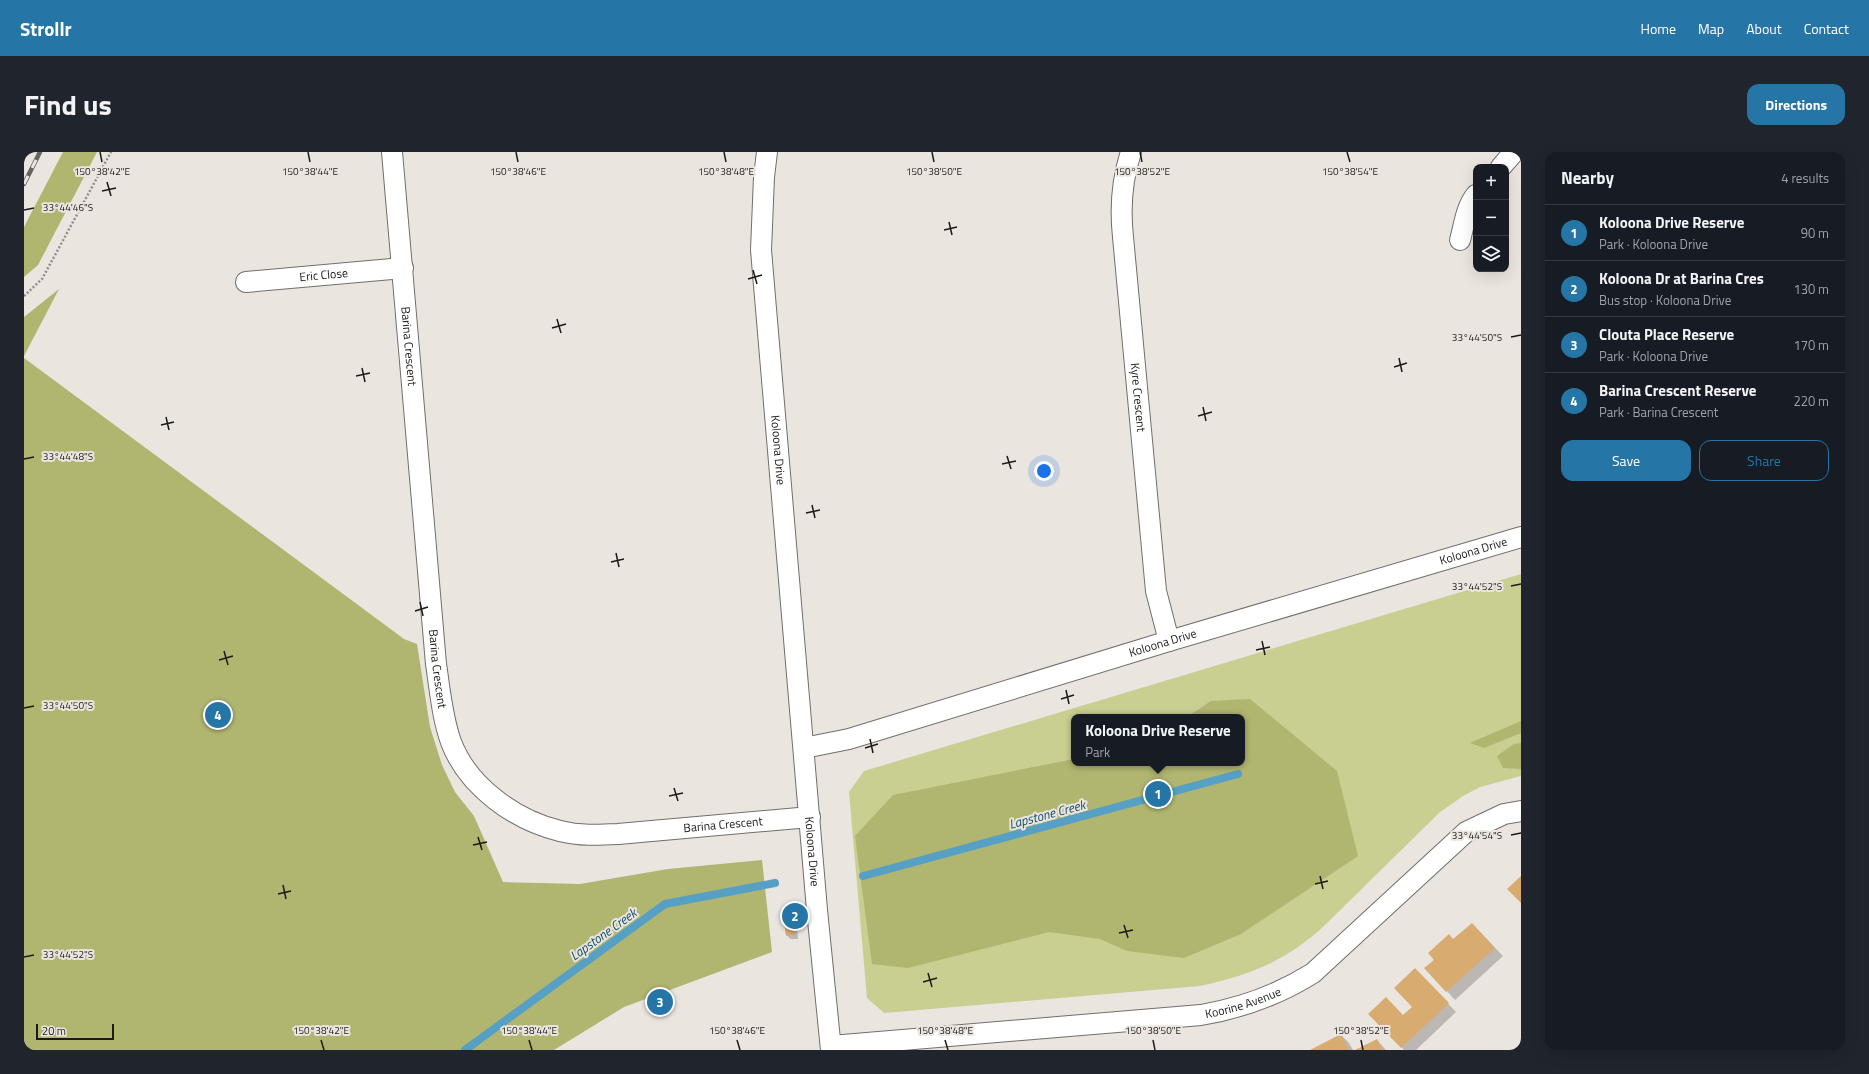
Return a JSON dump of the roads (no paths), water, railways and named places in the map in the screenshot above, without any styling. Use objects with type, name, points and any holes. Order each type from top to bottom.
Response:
[{"type":"street","name":"Barina Crescent","points":[[392,152],[436,664],[442,710],[451,742],[460,762],[480,785],[503,806],[534,823],[561,832],[588,835],[618,834],[810,817]]},
{"type":"street","name":"Koloona Drive","points":[[766,152],[763,185],[761,250],[817,910],[831,1048]]},
{"type":"street","name":"Kyre Crescent","points":[[1131,152],[1124,186],[1121,216],[1156,591],[1169,641]]},
{"type":"street","points":[[1504,164],[1514,152]]},
{"type":"street","points":[[1460,240],[1473,199]]},
{"type":"street","name":"Eric Close","points":[[246,282],[403,268]]},
{"type":"street","name":"Koloona Drive","points":[[804,748],[849,739],[1169,641],[1521,537]]},
{"type":"street","name":"Koorine Avenue","points":[[831,1048],[1201,1015],[1225,1011],[1249,1004],[1293,986],[1313,973],[1466,832],[1504,814],[1521,811]]},
{"type":"waterway","name":"Lapstone Creek","points":[[863,876],[1238,774]]},
{"type":"waterway","name":"Lapstone Creek","points":[[465,1050],[665,904],[775,883]]},
{"type":"railway","points":[[24,184],[40,152]]},
{"type":"place","name":"Barina Crescent Reserve","points":[[218,715]]},
{"type":"place","name":"Koloona Drive Reserve","points":[[1158,794]]},
{"type":"place","name":"Koloona Dr at Barina Cres","points":[[795,916]]},
{"type":"place","name":"Clouta Place Reserve","points":[[660,1002]]}]
